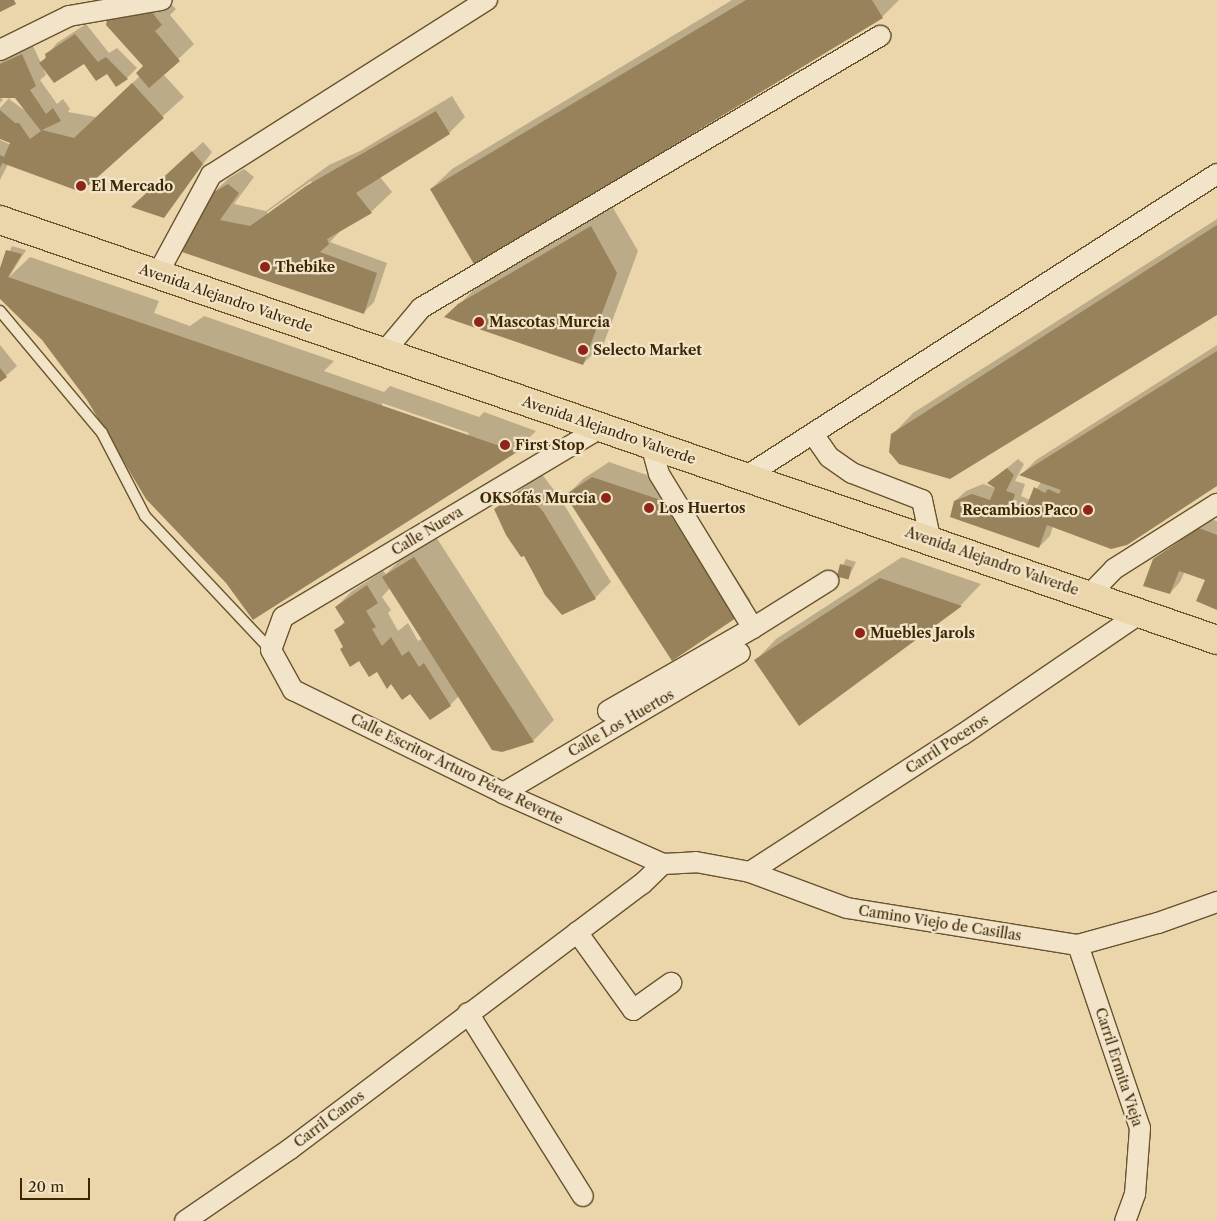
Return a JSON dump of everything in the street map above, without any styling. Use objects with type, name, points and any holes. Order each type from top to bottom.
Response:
[{"type":"main road","name":"Avenida Alejandro Valverde","points":[[0,220],[930,539],[1217,640]]},
{"type":"street","points":[[0,50],[69,16],[162,0]]},
{"type":"street","points":[[157,275],[211,175],[487,0]]},
{"type":"street","points":[[384,352],[420,308],[880,36]]},
{"type":"street","points":[[746,477],[1217,174]]},
{"type":"street","name":"Calle Nueva","points":[[271,650],[283,617],[602,427]]},
{"type":"street","points":[[813,434],[829,457],[852,473],[922,500],[930,539]]},
{"type":"street","points":[[651,444],[659,474],[753,628]]},
{"type":"street","points":[[1089,595],[1114,569],[1217,504]]},
{"type":"street","name":"Calle Los Huertos","points":[[608,711],[753,628],[828,581]]},
{"type":"street","name":"Carril Poceros","points":[[750,872],[962,736],[1141,613]]},
{"type":"street","name":"Calle Escritor Arturo Pérez Reverte","points":[[271,650],[293,690],[503,793],[663,864]]},
{"type":"street","name":"Calle Los Huertos","points":[[503,793],[740,653]]},
{"type":"street","name":"Camino Viejo de Casillas","points":[[663,864],[696,862],[750,872],[847,908],[1078,945],[1158,923],[1217,902]]},
{"type":"street","name":"Carril Canos","points":[[185,1221],[290,1149],[577,932],[663,864]]},
{"type":"street","points":[[577,932],[633,1010],[671,983]]},
{"type":"street","name":"Carril Ermita Vieja","points":[[1078,945],[1140,1128],[1135,1194],[1124,1221]]},
{"type":"street","points":[[468,1013],[583,1196]]},
{"type":"lane","points":[[0,312],[102,432],[145,516],[271,650]]},
{"type":"building","points":[[0,0],[14,0],[16,4],[0,12]]},
{"type":"building","points":[[746,0],[872,0],[883,18],[475,266],[430,189]]},
{"type":"building","points":[[151,11],[162,25],[155,31],[180,61],[149,88],[136,73],[143,66],[106,25],[107,20]]},
{"type":"building","points":[[75,34],[98,62],[106,57],[128,79],[116,87],[107,74],[96,81],[84,64],[54,83],[39,63],[46,58],[45,54]]},
{"type":"building","points":[[22,54],[36,86],[30,90],[46,114],[53,108],[61,121],[42,130],[74,138],[132,83],[164,118],[81,192],[2,163],[0,168],[0,155],[4,157],[10,143],[0,139],[0,110],[15,123],[19,123],[30,139],[41,131],[15,98],[0,98],[0,64]]},
{"type":"building","points":[[436,111],[450,134],[356,193],[372,213],[327,239],[329,244],[320,252],[377,273],[364,314],[182,252],[196,213],[211,194],[228,184],[239,193],[220,220],[250,226],[306,186]]},
{"type":"building","points":[[192,151],[203,164],[164,218],[131,207]]},
{"type":"building","points":[[1217,225],[1217,315],[950,479],[899,464],[889,452],[891,434]]},
{"type":"building","points":[[591,226],[617,273],[583,365],[444,317],[458,304]]},
{"type":"building","points":[[6,250],[22,254],[8,277],[517,452],[253,620],[226,583],[146,499],[87,400],[42,340],[0,299],[0,268]]},
{"type":"building","points":[[1217,351],[1217,486],[1127,545],[1111,549],[1047,525],[1039,548],[950,517],[954,501],[972,494],[990,500],[995,488],[987,483],[1007,468],[1014,475],[1006,491],[1015,494],[1011,507],[1032,514],[1034,508],[1027,505],[1034,487],[1045,493],[1048,489],[1059,494],[1061,490],[1019,475]]},
{"type":"building","points":[[0,368],[7,377],[0,382]]},
{"type":"building","points":[[592,477],[661,500],[736,618],[672,661],[565,495]]},
{"type":"building","points":[[524,488],[544,513],[596,599],[562,615],[545,595],[524,556],[521,557],[506,535],[494,509]]},
{"type":"building","points":[[1199,528],[1217,535],[1217,610],[1196,601],[1205,580],[1179,571],[1170,594],[1143,586],[1153,559]]},
{"type":"building","points":[[414,557],[534,742],[502,752],[492,750],[382,577]]},
{"type":"building","points":[[840,564],[852,567],[848,580],[837,577]]},
{"type":"building","name":"Muebles Jarols","points":[[880,578],[962,606],[799,726],[754,660]]},
{"type":"building","points":[[367,585],[378,603],[366,611],[376,627],[372,629],[382,646],[391,637],[402,656],[409,651],[419,667],[424,663],[451,706],[430,720],[410,694],[402,700],[391,684],[387,689],[377,672],[369,677],[359,661],[350,667],[340,649],[343,647],[334,630],[345,623],[335,607]]},
{"type":"place","name":"El Mercado","points":[[81,186]]},
{"type":"place","name":"Thebike","points":[[265,267]]},
{"type":"place","name":"Mascotas Murcia","points":[[479,322]]},
{"type":"place","name":"Selecto Market","points":[[583,350]]},
{"type":"place","name":"First Stop","points":[[505,445]]},
{"type":"place","name":"OKSofás Murcia","points":[[606,498]]},
{"type":"place","name":"Los Huertos","points":[[649,508]]},
{"type":"place","name":"Recambios Paco","points":[[1088,510]]},
{"type":"place","name":"Muebles Jarols","points":[[860,633]]}]
